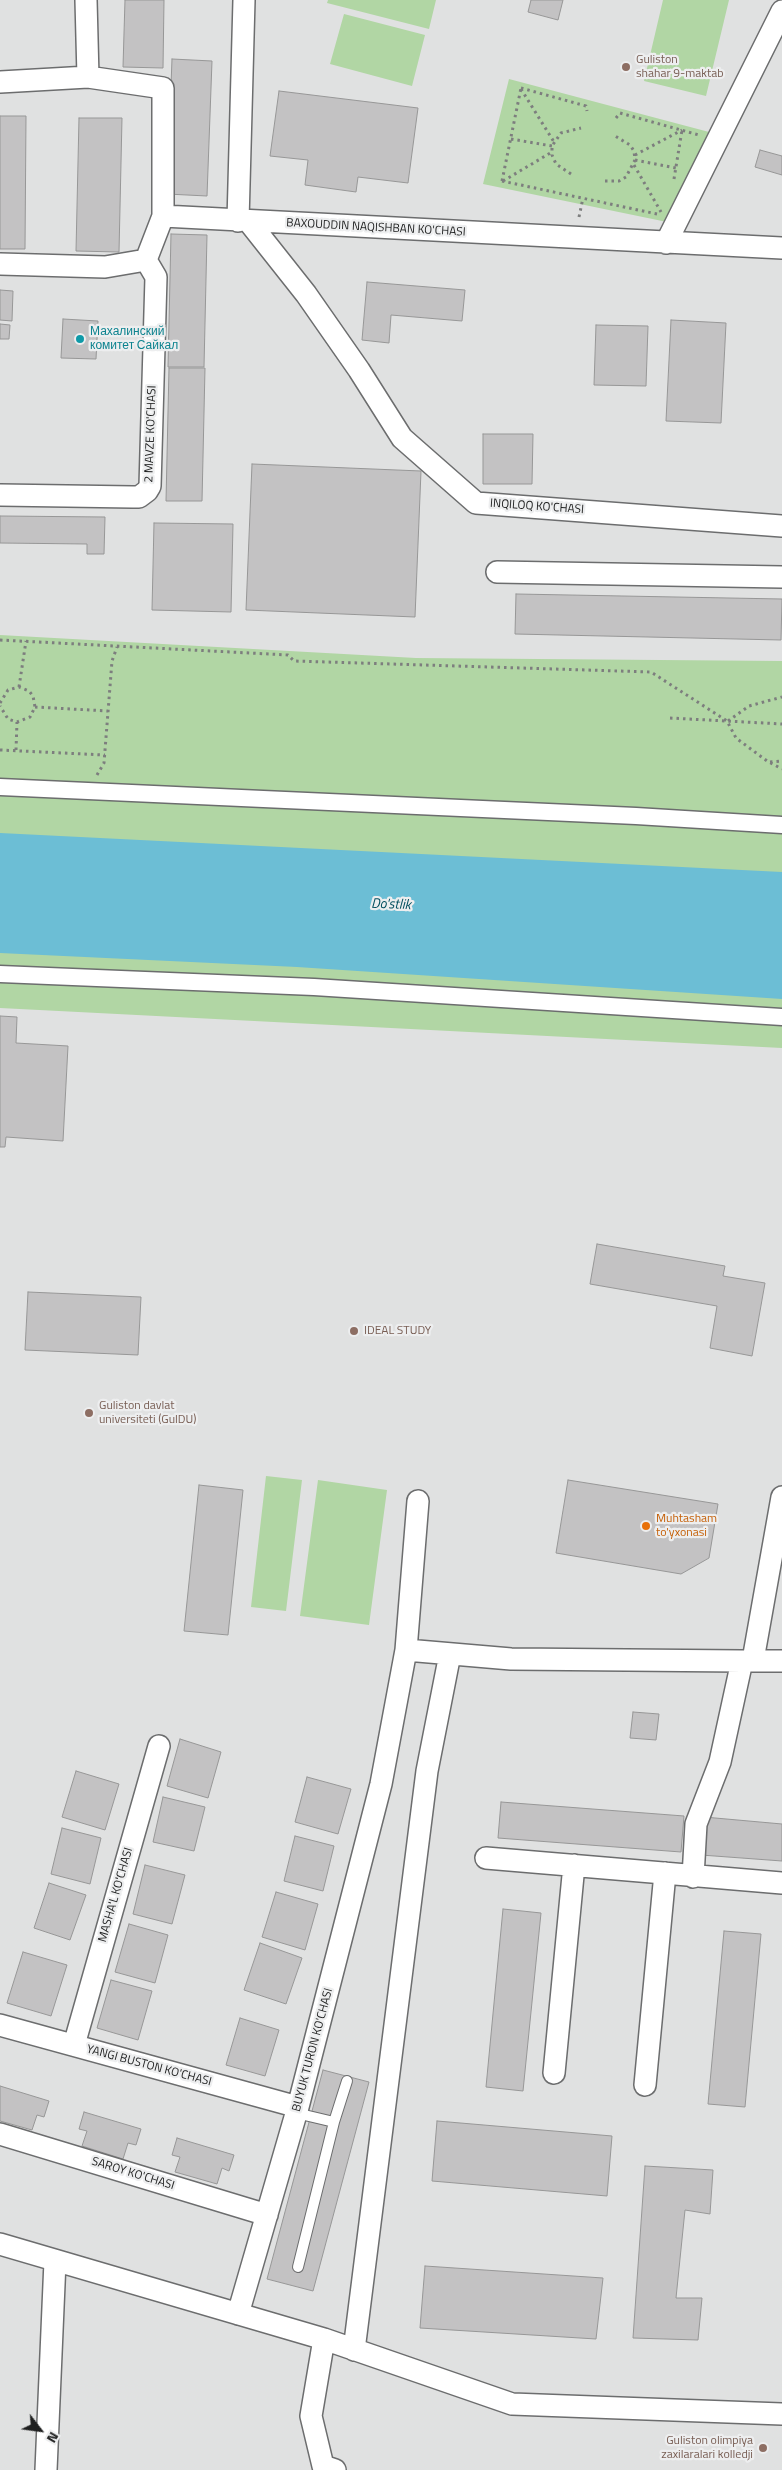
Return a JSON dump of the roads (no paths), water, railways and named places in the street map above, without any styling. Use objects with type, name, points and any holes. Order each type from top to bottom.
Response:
[{"type":"street","points":[[86,0],[88,77]]},
{"type":"street","points":[[244,0],[244,221]]},
{"type":"street","points":[[666,242],[782,11]]},
{"type":"street","points":[[0,82],[88,77],[163,88],[163,216],[146,260],[105,267],[0,264]]},
{"type":"street","name":"BAXOUDDIN NAQISHBAN KO'CHASI","points":[[163,216],[782,248]]},
{"type":"street","name":"INQILOQ KO'CHASI","points":[[244,221],[306,294],[359,370],[402,438],[476,503],[782,526]]},
{"type":"street","name":"2 MAVZE KO'CHASI","points":[[0,495],[139,497],[147,491],[150,486],[156,277],[146,260]]},
{"type":"street","points":[[497,572],[782,577]]},
{"type":"street","points":[[0,787],[626,815],[782,825]]},
{"type":"street","points":[[0,974],[343,988],[782,1017]]},
{"type":"street","points":[[693,1877],[696,1824],[720,1762],[748,1660],[782,1497]]},
{"type":"street","name":"BUYUK TURON KO'CHASI","points":[[238,2314],[297,2110],[381,1784],[406,1650],[418,1501]]},
{"type":"street","points":[[406,1650],[511,1659],[782,1661]]},
{"type":"street","points":[[354,2350],[427,1771],[450,1654]]},
{"type":"street","name":"MASHA'L KO'CHASI","points":[[74,2045],[159,1746]]},
{"type":"street","points":[[486,1858],[693,1877],[782,1883]]},
{"type":"street","points":[[554,2073],[574,1866]]},
{"type":"street","points":[[645,2085],[665,1873]]},
{"type":"street","name":"YANGI BUSTON KO'CHASI","points":[[0,2025],[297,2110]]},
{"type":"street","name":"SAROY KO'CHASI","points":[[0,2134],[267,2215]]},
{"type":"street","points":[[0,2244],[324,2339],[512,2404],[782,2414]]},
{"type":"street","points":[[46,2470],[55,2261]]},
{"type":"street","points":[[324,2339],[311,2416],[323,2466],[335,2470]]},
{"type":"lane","points":[[298,2268],[334,2122],[347,2081]]},
{"type":"lane","points":[[297,2110],[334,2122]]},
{"type":"water","name":"Do'stlik","points":[[0,833],[782,872],[782,999],[297,967],[0,953]]},
{"type":"place","name":"Guliston shahar 9-maktab","points":[[626,67]]},
{"type":"place","name":"Махалинский комитет Сайкал","points":[[80,339]]},
{"type":"place","name":"IDEAL STUDY","points":[[354,1331]]},
{"type":"place","name":"Guliston davlat universiteti (GulDU)","points":[[89,1413]]},
{"type":"place","name":"Muhtasham to'yxonasi","points":[[646,1526]]},
{"type":"place","name":"Guliston olimpiya zaxilaralari kolledji","points":[[763,2448]]}]
